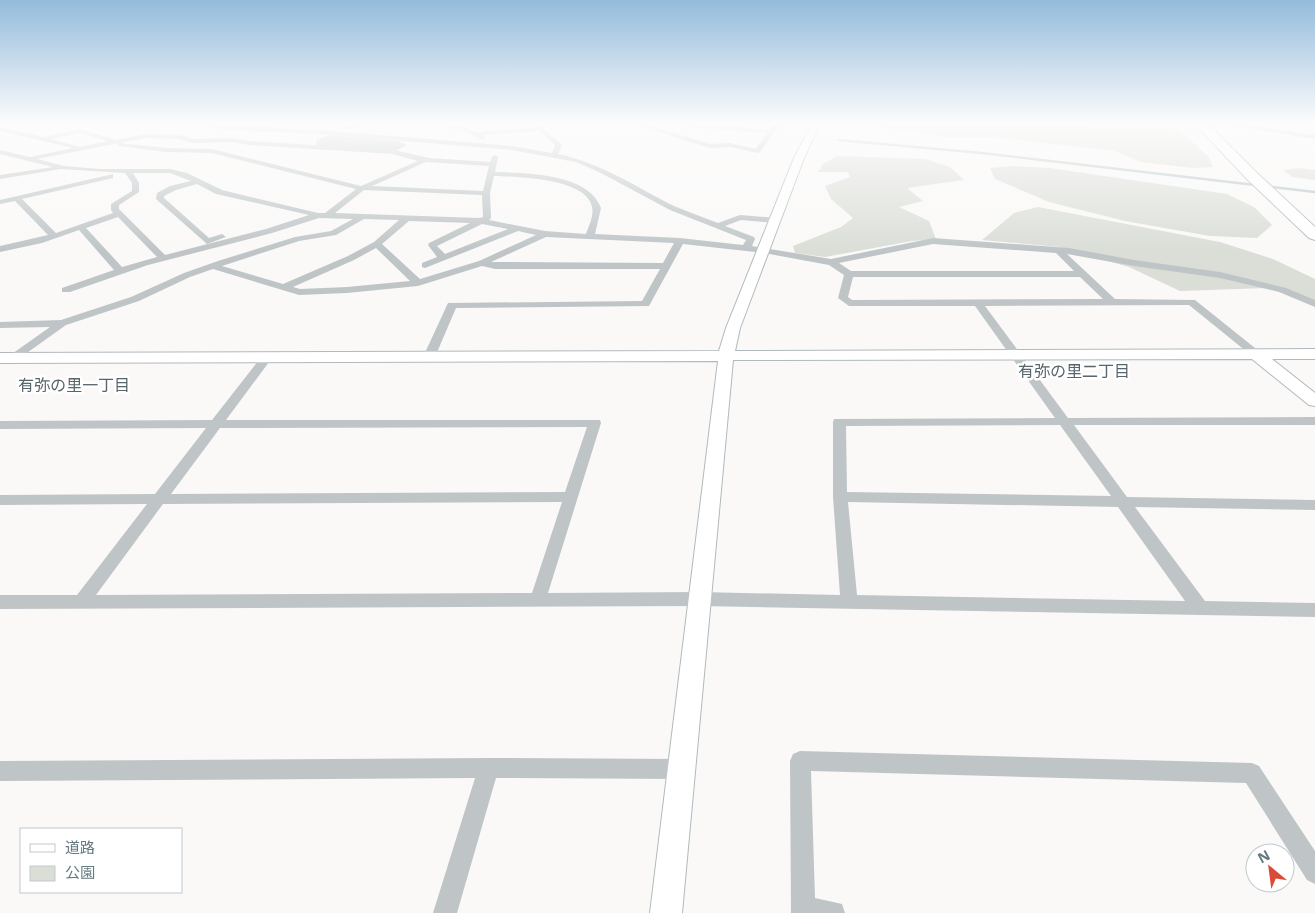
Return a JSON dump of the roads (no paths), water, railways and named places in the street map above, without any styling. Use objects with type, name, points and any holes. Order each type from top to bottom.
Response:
[{"type":"highway","points":[[1243,167],[1315,235]]},
{"type":"highway","points":[[1257,167],[1291,200],[1315,220]]},
{"type":"street","points":[[59,167],[100,171],[170,171],[184,175],[219,192],[322,215],[480,221],[545,234],[680,241],[831,262],[933,241],[1059,251],[1213,273],[1282,290],[1315,304]]},
{"type":"street","points":[[273,167],[362,188],[451,193],[486,192]]},
{"type":"street","points":[[66,290],[162,257],[215,246],[322,215],[362,188],[408,167]]},
{"type":"street","points":[[444,257],[438,254],[432,245],[487,218],[486,192],[492,167]]},
{"type":"street","points":[[594,167],[673,208],[751,239],[755,250]]},
{"type":"street","points":[[666,913],[726,356],[755,250],[775,220],[796,167]]},
{"type":"street","points":[[0,177],[18,176],[64,168]]},
{"type":"street","points":[[0,202],[127,170]]},
{"type":"street","points":[[127,170],[137,183],[137,189],[115,204],[115,210],[162,257]]},
{"type":"street","points":[[490,174],[543,178],[564,182],[581,190],[596,204],[597,210],[590,235]]},
{"type":"street","points":[[18,176],[60,188]]},
{"type":"street","points":[[197,182],[166,190],[160,195],[160,199],[208,241],[322,215]]},
{"type":"street","points":[[17,198],[54,236]]},
{"type":"street","points":[[1,248],[54,236],[119,214]]},
{"type":"street","points":[[7,358],[62,323],[135,299],[214,266],[298,239],[333,233],[362,216]]},
{"type":"street","points":[[284,287],[352,258],[377,244],[408,217]]},
{"type":"street","points":[[717,226],[740,217],[775,220]]},
{"type":"street","points":[[81,228],[120,271]]},
{"type":"street","points":[[425,265],[519,228]]},
{"type":"street","points":[[214,266],[299,292],[377,288],[418,283],[482,263],[545,234]]},
{"type":"street","points":[[429,357],[452,305],[645,304],[680,241]]},
{"type":"street","points":[[377,244],[418,283]]},
{"type":"street","points":[[1059,251],[1112,302]]},
{"type":"street","points":[[831,262],[849,274],[1083,274]]},
{"type":"street","points":[[482,263],[495,266],[665,266]]},
{"type":"street","points":[[849,274],[844,298],[849,303],[1191,302],[1315,401]]},
{"type":"street","points":[[978,303],[1200,608]]},
{"type":"street","points":[[0,325],[62,323]]},
{"type":"street","points":[[7,358],[1315,354]]},
{"type":"street","points":[[81,602],[266,358]]},
{"type":"street","points":[[849,602],[840,497],[839,422],[1315,421]]},
{"type":"street","points":[[0,425],[595,423],[538,599]]},
{"type":"street","points":[[0,500],[570,497]]},
{"type":"street","points":[[840,497],[1315,505]]},
{"type":"street","points":[[0,602],[699,599],[1315,610]]},
{"type":"street","points":[[833,913],[803,911],[800,761],[1252,773],[1315,872]]},
{"type":"street","points":[[0,772],[489,768],[682,769]]},
{"type":"street","points":[[444,913],[489,768]]},
{"type":"waterway","points":[[1098,167],[1315,192]]},
{"type":"district","name":"有弥の里二丁目","points":[[1074,371]]},
{"type":"district","name":"有弥の里一丁目","points":[[74,385]]}]
